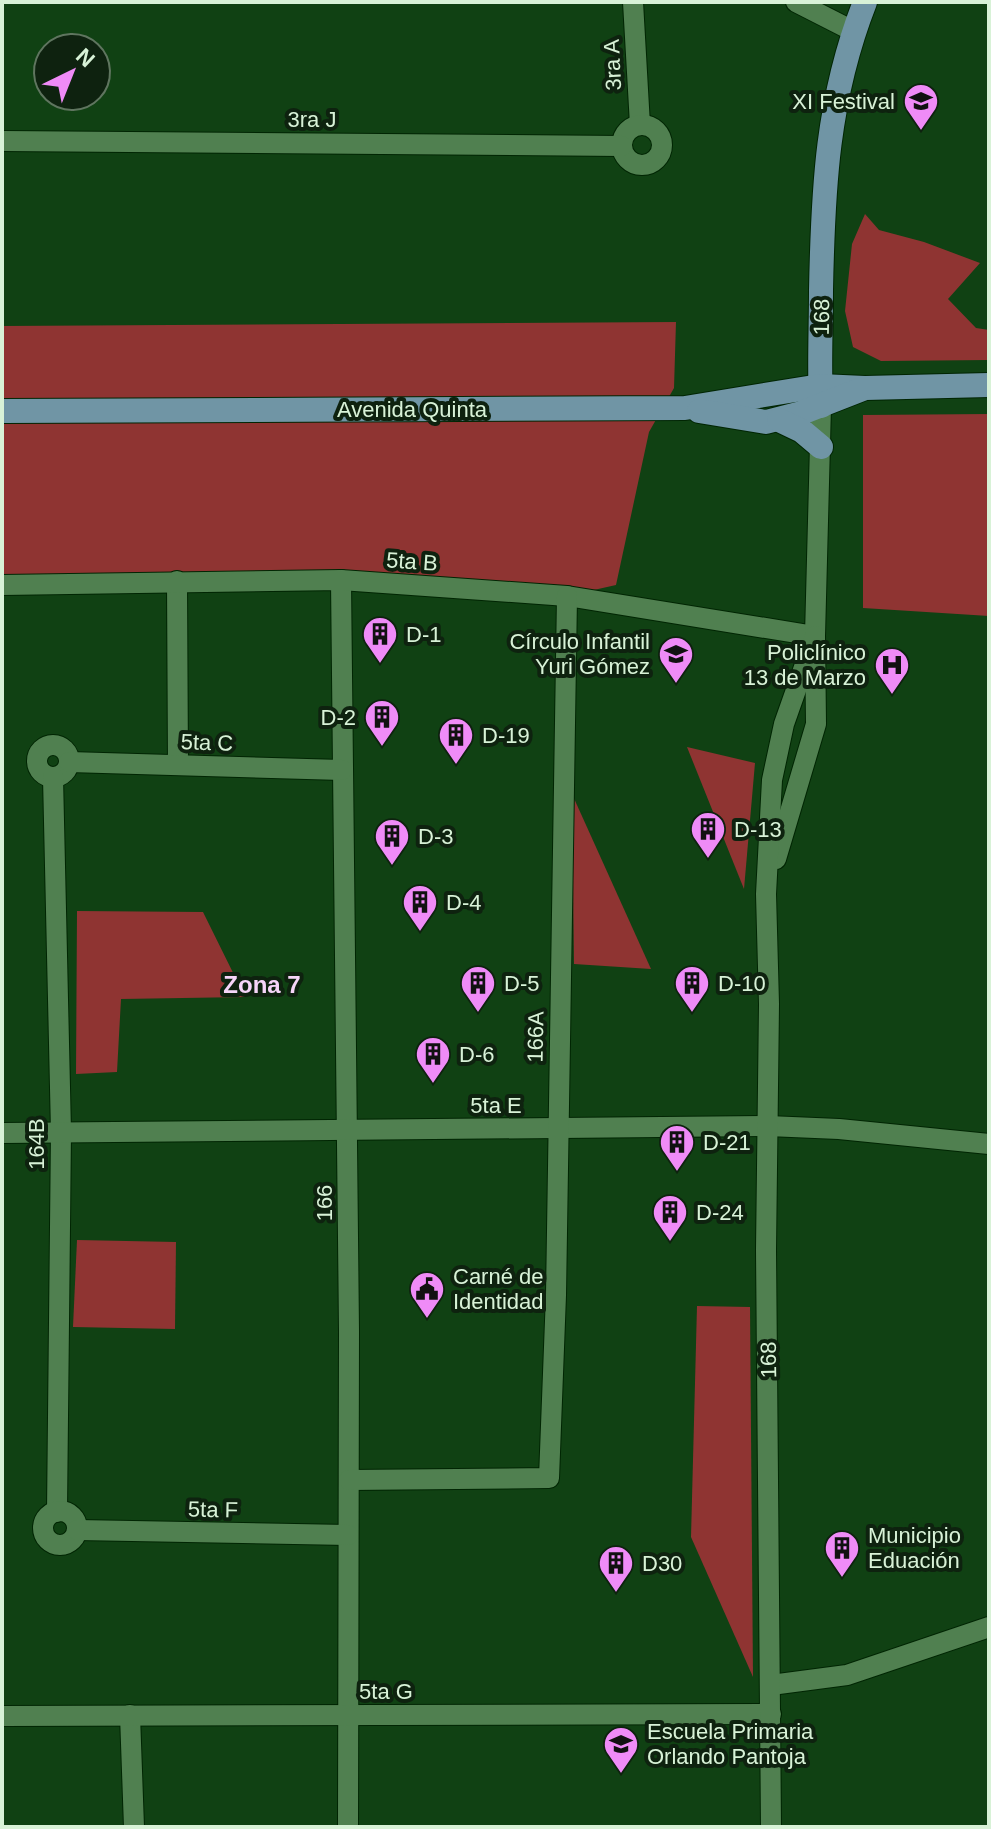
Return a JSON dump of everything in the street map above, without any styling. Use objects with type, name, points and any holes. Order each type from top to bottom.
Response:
[{"type":"main road","name":"168","points":[[821,396],[822,202],[827,148],[853,31],[865,2]]},
{"type":"main road","points":[[685,408],[766,422],[779,420],[821,396],[865,388],[989,385]]},
{"type":"main road","name":"Avenida Quinta","points":[[2,411],[685,408],[821,396]]},
{"type":"main road","points":[[779,420],[802,431],[821,447]]},
{"type":"street","name":"3ra A","points":[[633,2],[640,125]]},
{"type":"street","points":[[796,2],[853,31]]},
{"type":"street","points":[[640,125],[653,128],[663,146],[658,158],[648,165],[636,165],[626,157],[622,146],[625,134],[640,125]]},
{"type":"street","name":"3ra J","points":[[2,141],[622,146]]},
{"type":"street","name":"168","points":[[766,894],[816,724],[821,396]]},
{"type":"street","name":"5ta B","points":[[2,585],[341,580],[567,596],[815,636]]},
{"type":"street","name":"166","points":[[341,580],[349,1480],[348,1827]]},
{"type":"street","points":[[177,581],[178,765]]},
{"type":"street","name":"166A","points":[[349,1480],[549,1478],[556,1295],[567,596]]},
{"type":"street","name":"168","points":[[771,1827],[766,894],[772,780],[784,724],[815,636]]},
{"type":"street","points":[[50,746],[61,747],[68,755],[69,762],[63,774],[53,777],[42,772],[38,765],[41,751],[50,746]]},
{"type":"street","name":"5ta C","points":[[69,762],[342,770]]},
{"type":"street","name":"164B","points":[[53,777],[61,1132],[57,1512]]},
{"type":"street","name":"5ta E","points":[[2,1133],[768,1126],[853,1130],[989,1144]]},
{"type":"street","points":[[57,1512],[70,1514],[74,1518],[75,1537],[66,1544],[49,1541],[43,1526],[48,1517],[57,1512]]},
{"type":"street","name":"5ta F","points":[[77,1530],[348,1535]]},
{"type":"street","points":[[771,1685],[847,1675],[989,1627]]},
{"type":"street","name":"5ta G","points":[[2,1716],[771,1714]]},
{"type":"street","points":[[130,1715],[134,1827]]},
{"type":"shaded area","points":[[865,214],[879,230],[924,242],[980,263],[948,299],[976,328],[989,330],[989,360],[881,361],[853,347],[845,311],[852,244]]},
{"type":"shaded area","points":[[676,322],[674,388],[649,432],[616,585],[567,596],[341,580],[2,585],[2,326]]},
{"type":"shaded area","points":[[989,414],[989,616],[863,608],[863,415]]},
{"type":"shaded area","points":[[687,747],[755,763],[744,889]]},
{"type":"shaded area","points":[[572,794],[651,969],[574,964]]},
{"type":"shaded area","points":[[77,911],[203,912],[245,997],[121,999],[117,1072],[76,1074]]},
{"type":"shaded area","points":[[77,1240],[176,1242],[175,1329],[73,1327]]},
{"type":"shaded area","points":[[697,1306],[750,1307],[753,1677],[691,1537]]},
{"type":"place","name":"XI Festival","points":[[921,132]]},
{"type":"place","name":"D-1","points":[[380,665]]},
{"type":"place","name":"Círculo Infantil Yuri Gómez","points":[[676,685]]},
{"type":"place","name":"Policlínico 13 de Marzo","points":[[892,696]]},
{"type":"place","name":"D-2","points":[[382,748]]},
{"type":"place","name":"D-19","points":[[456,766]]},
{"type":"place","name":"D-13","points":[[708,860]]},
{"type":"place","name":"D-3","points":[[392,867]]},
{"type":"place","name":"D-4","points":[[420,933]]},
{"type":"place","name":"D-5","points":[[478,1014]]},
{"type":"place","name":"D-10","points":[[692,1014]]},
{"type":"place","name":"D-6","points":[[433,1085]]},
{"type":"place","name":"D-21","points":[[677,1173]]},
{"type":"place","name":"D-24","points":[[670,1243]]},
{"type":"place","name":"Carné de Identidad","points":[[427,1320]]},
{"type":"place","name":"Municipio Eduación","points":[[842,1579]]},
{"type":"place","name":"D30","points":[[616,1594]]},
{"type":"place","name":"Escuela Primaria Orlando Pantoja","points":[[621,1775]]},
{"type":"district","name":"Zona 7","points":[[262,985]]}]
